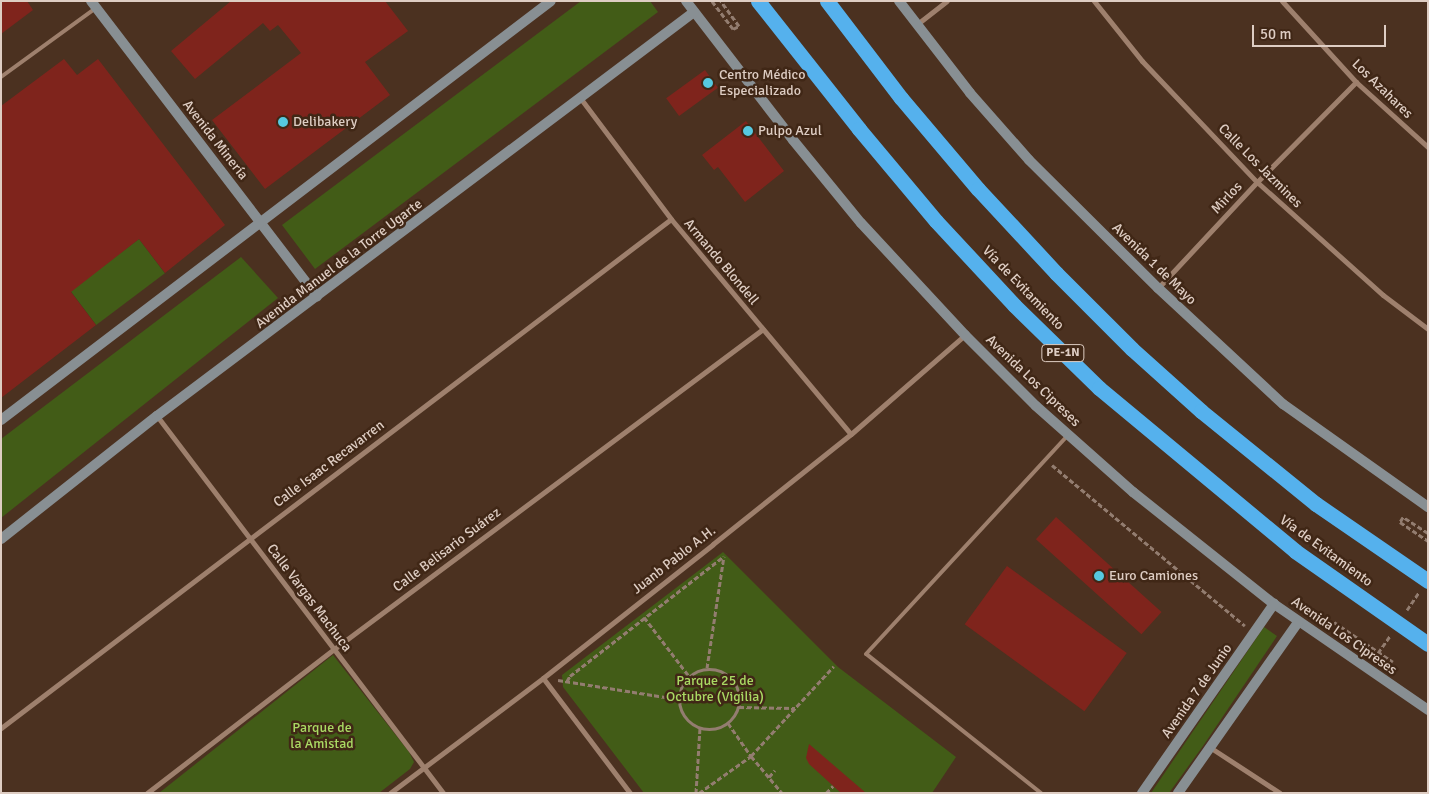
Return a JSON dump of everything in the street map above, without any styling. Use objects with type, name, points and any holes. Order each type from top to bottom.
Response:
[{"type":"highway","name":"Vía de Evitamiento","points":[[758,1],[859,129],[936,221],[1014,305],[1085,374],[1173,451],[1295,551],[1428,644]]},
{"type":"highway","points":[[827,1],[901,98],[978,189],[1056,273],[1132,349],[1201,412],[1316,504],[1428,581]]},
{"type":"street","points":[[1,420],[551,1]]},
{"type":"street","name":"Avenida Los Cipreses","points":[[686,1],[793,140],[861,223],[965,335],[1068,434],[1133,492],[1274,604],[1428,710]]},
{"type":"street","name":"Avenida 1 de Mayo","points":[[899,1],[970,93],[1029,160],[1158,288],[1283,404],[1428,507]]},
{"type":"street","points":[[916,25],[947,1]]},
{"type":"street","name":"Calle Los Jazmines","points":[[1094,1],[1142,61],[1257,182],[1382,295],[1428,329]]},
{"type":"street","name":"Los Azahares","points":[[1282,1],[1356,82],[1428,147]]},
{"type":"street","name":"Avenida Minería","points":[[93,4],[317,297]]},
{"type":"street","name":"Avenida Manuel de la Torre Ugarte","points":[[1,539],[157,416],[581,99],[694,12]]},
{"type":"street","name":"Mirlos","points":[[1158,288],[1257,182],[1356,82]]},
{"type":"street","name":"Armando Blondell","points":[[581,99],[671,219],[851,434]]},
{"type":"street","name":"Calle Isaac Recavarren","points":[[1,728],[671,219]]},
{"type":"street","name":"Calle Belisario Suárez","points":[[147,793],[334,649],[763,329]]},
{"type":"street","name":"Juanb Pablo A.H.","points":[[390,793],[543,678],[851,434],[965,335]]},
{"type":"street","name":"Calle Vargas Machuca","points":[[157,416],[443,793]]},
{"type":"street","name":"Avenida 7 de Junio","points":[[1142,793],[1274,604]]},
{"type":"street","points":[[1178,793],[1298,622]]},
{"type":"street","points":[[543,678],[630,793]]},
{"type":"street","points":[[1211,748],[1280,793]]},
{"type":"lane","points":[[1,77],[93,4]]},
{"type":"lane","points":[[1041,793],[866,654],[1068,434]]},
{"type":"path","points":[[712,1],[733,29],[739,26],[721,1]]},
{"type":"path","points":[[1051,464],[1250,630]]},
{"type":"path","points":[[1428,533],[1403,517],[1400,522],[1428,541]]},
{"type":"path","points":[[567,681],[570,676],[724,556],[707,668]]},
{"type":"path","points":[[635,605],[689,676]]},
{"type":"path","points":[[1338,632],[1330,626],[1334,622],[1393,662]]},
{"type":"path","points":[[698,793],[751,756],[834,666]]},
{"type":"path","points":[[707,668],[716,669],[733,679],[740,697],[739,707],[728,723],[720,728],[700,728],[685,717],[678,699],[680,691],[689,676],[707,668]]},
{"type":"path","points":[[543,678],[678,699]]},
{"type":"path","points":[[739,707],[795,708]]},
{"type":"path","points":[[728,723],[751,756],[782,793]]},
{"type":"path","points":[[698,793],[700,728]]},
{"type":"path","points":[[768,777],[775,770]]},
{"type":"path","points":[[826,793],[833,786]]},
{"type":"green space","points":[[581,1],[650,1],[658,12],[315,269],[282,225]]},
{"type":"green space","points":[[139,239],[165,273],[96,325],[70,291]]},
{"type":"green space","points":[[241,257],[278,298],[1,518],[1,439]]},
{"type":"green space","name":"Parque 25 de Octubre (Vigilia)","points":[[723,552],[838,667],[956,757],[932,793],[644,793],[563,687],[562,675]]},
{"type":"green space","points":[[1264,627],[1277,636],[1203,746],[1169,793],[1151,793]]},
{"type":"green space","name":"Parque de la Amistad","points":[[333,655],[409,752],[414,762],[410,769],[379,793],[159,793]]},
{"type":"building","points":[[1,1],[27,1],[33,10],[1,34]]},
{"type":"building","points":[[231,1],[385,1],[408,31],[365,62],[390,95],[265,189],[212,120],[301,53],[278,25],[270,31],[263,23],[195,79],[171,51]]},
{"type":"building","points":[[64,59],[77,75],[98,59],[225,225],[165,273],[139,239],[71,292],[96,325],[1,398],[1,106]]},
{"type":"building","points":[[705,70],[718,88],[679,116],[666,98]]},
{"type":"building","points":[[746,121],[784,171],[745,202],[718,167],[714,170],[702,155]]},
{"type":"building","name":"Euro Camiones","points":[[1056,517],[1162,612],[1141,634],[1036,539]]},
{"type":"building","points":[[1007,566],[1127,653],[1084,711],[965,624]]},
{"type":"building","points":[[809,744],[866,793],[841,793],[809,764],[806,758]]},
{"type":"place","name":"Centro Médico Especializado","points":[[708,83]]},
{"type":"place","name":"Delibakery","points":[[283,122]]},
{"type":"place","name":"Pulpo Azul","points":[[748,131]]},
{"type":"place","name":"Euro Camiones","points":[[1099,576]]}]
